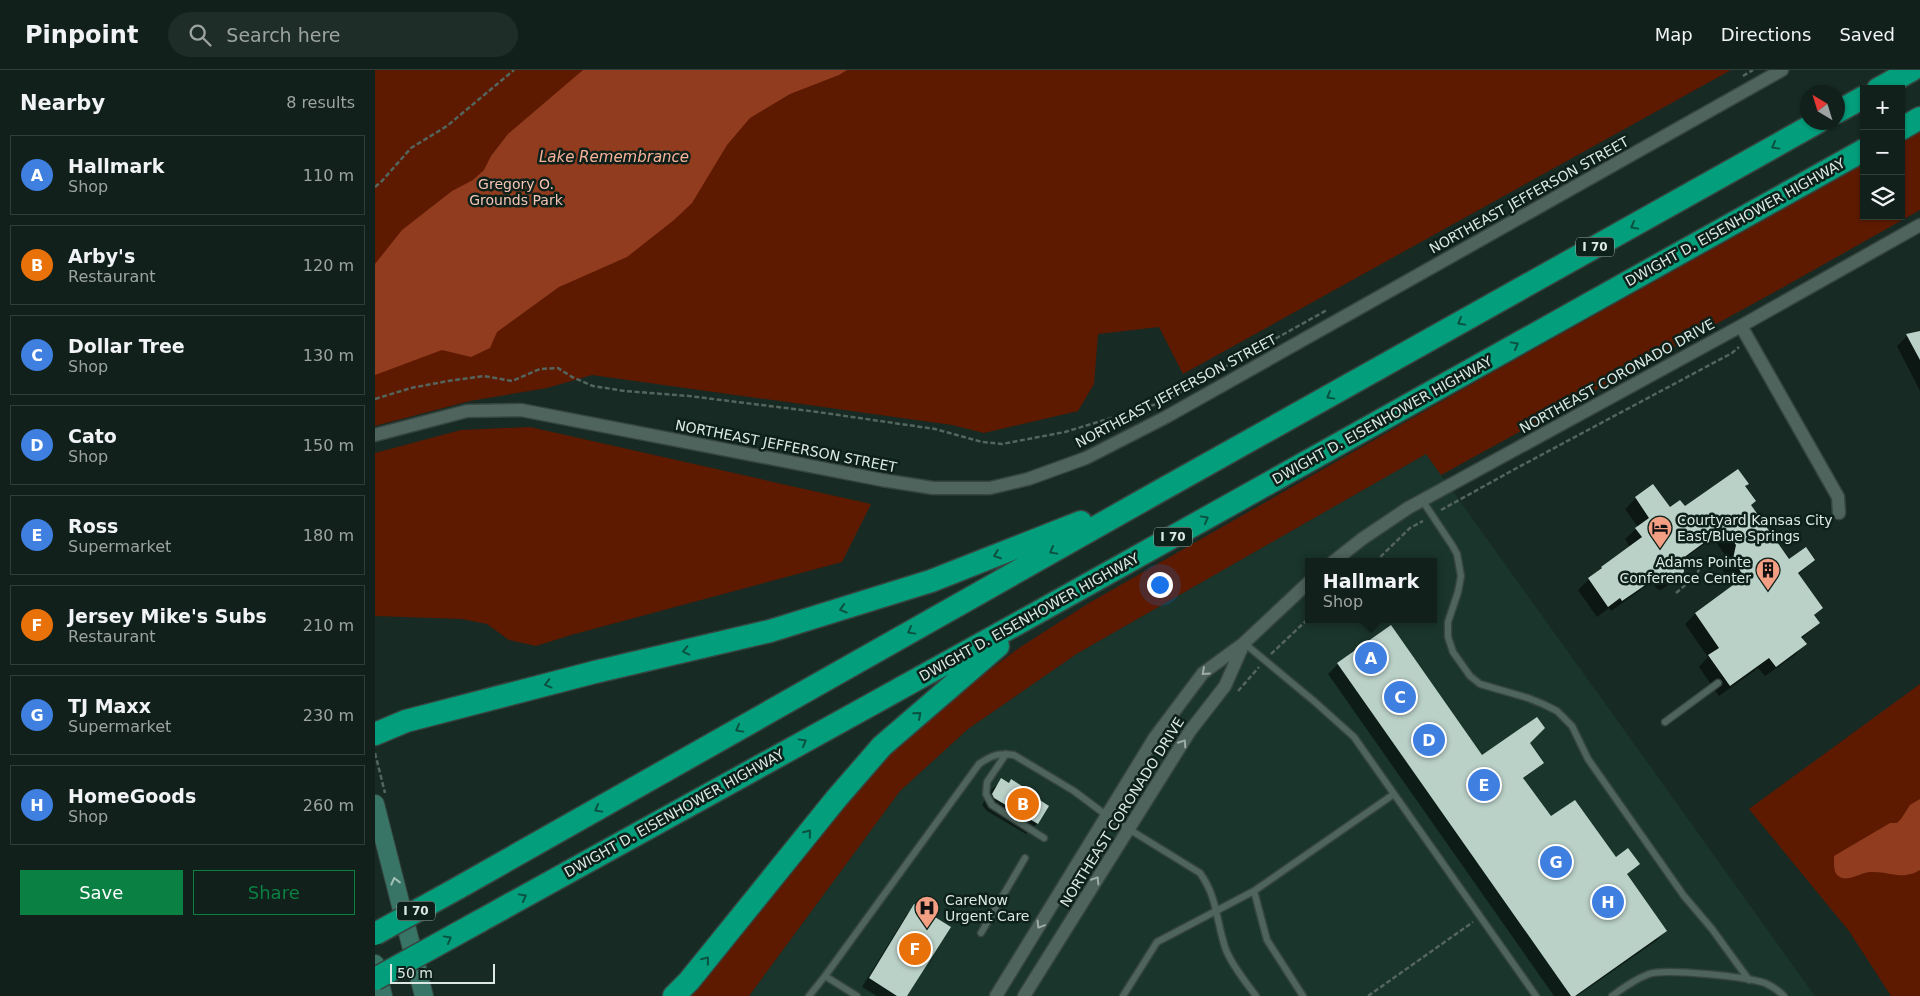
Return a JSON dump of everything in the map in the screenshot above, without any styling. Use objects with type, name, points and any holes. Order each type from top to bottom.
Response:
[{"type":"highway","points":[[1885,85],[1912,70]]},
{"type":"highway","points":[[1845,108],[1860,99]]},
{"type":"highway","points":[[1905,127],[1920,118]]},
{"type":"highway","name":"I 70","points":[[375,934],[1804,130]]},
{"type":"highway","name":"DWIGHT D. EISENHOWER HIGHWAY","points":[[375,980],[1033,615],[1860,152]]},
{"type":"highway","points":[[375,734],[406,721],[595,672],[770,632],[931,581],[1156,493]]},
{"type":"highway","points":[[674,996],[689,981],[836,799],[882,746],[1033,615]]},
{"type":"highway","points":[[375,715],[406,721]]},
{"type":"main road","points":[[375,804],[424,996]]},
{"type":"main road","points":[[375,964],[383,996]]},
{"type":"street","name":"NORTHEAST JEFFERSON STREET","points":[[375,435],[467,411],[521,410],[872,478],[933,488],[990,488],[1028,479],[1086,458],[1166,417],[1782,70]]},
{"type":"street","name":"NORTHEAST CORONADO DRIVE","points":[[1338,558],[1362,539],[1422,500],[1741,326],[1920,225]]},
{"type":"street","points":[[1741,326],[1838,497],[1839,513]]},
{"type":"street","name":"NORTHEAST CORONADO DRIVE","points":[[996,996],[1155,737],[1203,673],[1244,643],[1305,586]]},
{"type":"street","name":"NORTHEAST CORONADO DRIVE","points":[[1024,996],[1190,731],[1225,686],[1244,643]]},
{"type":"lane","points":[[1422,500],[1457,554],[1461,576],[1448,622],[1448,637],[1453,652],[1461,664],[1470,676],[1480,684],[1543,704],[1557,711],[1571,726],[1589,759],[1684,896],[1712,929],[1749,980]]},
{"type":"lane","points":[[1244,643],[1347,730],[1536,996]]},
{"type":"lane","points":[[1665,722],[1718,683]]},
{"type":"lane","points":[[1006,754],[987,782],[986,794],[992,805],[1044,838]]},
{"type":"lane","points":[[809,996],[979,764],[992,755],[1006,754],[1014,754],[1073,791],[1106,815],[1200,873],[1209,886],[1226,950],[1256,996]]},
{"type":"lane","points":[[1123,996],[1157,942],[1254,891],[1394,794]]},
{"type":"lane","points":[[981,933],[1025,858]]},
{"type":"lane","points":[[1254,891],[1267,940],[1303,996]]},
{"type":"lane","points":[[1612,996],[1629,984],[1650,974],[1671,971],[1765,983],[1784,996]]},
{"type":"lane","points":[[825,976],[857,996]]},
{"type":"path","points":[[375,186],[383,181],[411,148],[447,126],[514,70]]},
{"type":"path","points":[[1741,77],[1753,70]]},
{"type":"path","points":[[1485,222],[1491,215],[1503,212]]},
{"type":"path","points":[[375,399],[411,388],[448,381],[484,376],[512,381],[540,369],[558,368],[572,377],[593,386],[625,391],[689,396],[935,429],[982,442],[1002,444],[1065,432],[1160,403],[1329,308]]},
{"type":"path","points":[[1448,506],[1732,353]]},
{"type":"path","points":[[1379,558],[1410,528]]},
{"type":"path","points":[[1676,593],[1696,576],[1701,565]]},
{"type":"path","points":[[1273,652],[1305,622]]},
{"type":"path","points":[[1238,691],[1250,676]]},
{"type":"path","points":[[1368,996],[1481,917]]},
{"type":"shaded area","points":[[1426,454],[1815,996],[749,996],[900,791],[968,729],[1078,653]]},
{"type":"green space","name":"Gregory O. Grounds Park","points":[[375,70],[1731,70],[1183,374],[1159,327],[1098,334],[1094,384],[1078,411],[984,433],[952,425],[592,375],[547,388],[470,401],[375,426]]},
{"type":"green space","points":[[1920,132],[1920,210],[1905,218],[1905,175],[1905,140]]},
{"type":"green space","points":[[1860,166],[1860,220],[1902,220],[1441,475],[1426,454],[1078,653],[968,729],[900,791],[749,996],[689,996],[843,804],[898,746],[945,703],[1019,648],[1089,603],[1488,375]]},
{"type":"green space","points":[[530,427],[871,504],[842,562],[536,646],[509,640],[487,624],[462,619],[375,616],[375,453],[461,430]]},
{"type":"green space","points":[[1920,684],[1920,996],[1891,996],[1849,931],[1749,809]]},
{"type":"water","name":"Lake Remembrance","points":[[583,70],[847,70],[839,75],[790,94],[750,118],[727,145],[692,203],[674,220],[627,257],[559,287],[497,332],[490,348],[471,357],[442,350],[375,375],[375,264],[402,230],[452,191],[473,180],[484,170],[491,156],[508,134]]},
{"type":"water","points":[[1920,799],[1920,870],[1907,875],[1867,872],[1851,878],[1844,878],[1836,874],[1834,856],[1890,823],[1897,823],[1910,805]]},
{"type":"building","points":[[1920,331],[1920,360],[1906,334]]},
{"type":"building","points":[[1738,469],[1749,484],[1745,486],[1756,501],[1751,505],[1789,559],[1806,547],[1815,560],[1798,573],[1823,608],[1814,615],[1820,623],[1801,637],[1807,644],[1776,667],[1769,658],[1730,686],[1708,655],[1719,648],[1695,613],[1744,577],[1733,559],[1736,545],[1724,528],[1679,561],[1684,567],[1684,572],[1673,580],[1668,579],[1663,573],[1622,601],[1620,598],[1608,607],[1588,578],[1642,537],[1635,528],[1649,518],[1635,497],[1653,484],[1670,507],[1680,500],[1685,506]]},
{"type":"building","points":[[1391,625],[1482,755],[1537,717],[1545,728],[1530,743],[1544,763],[1523,778],[1551,816],[1575,800],[1616,857],[1628,848],[1640,864],[1627,874],[1667,931],[1575,996],[1571,996],[1337,663]]},
{"type":"building","points":[[1001,778],[1009,783],[1011,779],[1049,806],[1038,824],[994,798],[992,794]]},
{"type":"building","points":[[914,904],[951,927],[907,996],[897,996],[869,978]]},
{"type":"place","name":"Courtyard Kansas City East/Blue Springs","points":[[1660,549]]},
{"type":"place","name":"Adams Pointe Conference Center","points":[[1768,591]]},
{"type":"place","name":"Hallmark","points":[[1371,658]]},
{"type":"place","name":"Dollar Tree","points":[[1400,697]]},
{"type":"place","name":"Cato","points":[[1429,740]]},
{"type":"place","name":"Ross","points":[[1484,785]]},
{"type":"place","name":"Arby's","points":[[1023,804]]},
{"type":"place","name":"TJ Maxx","points":[[1556,862]]},
{"type":"place","name":"HomeGoods","points":[[1608,902]]},
{"type":"place","name":"CareNow Urgent Care","points":[[927,929]]},
{"type":"place","name":"Jersey Mike's Subs","points":[[915,949]]}]
